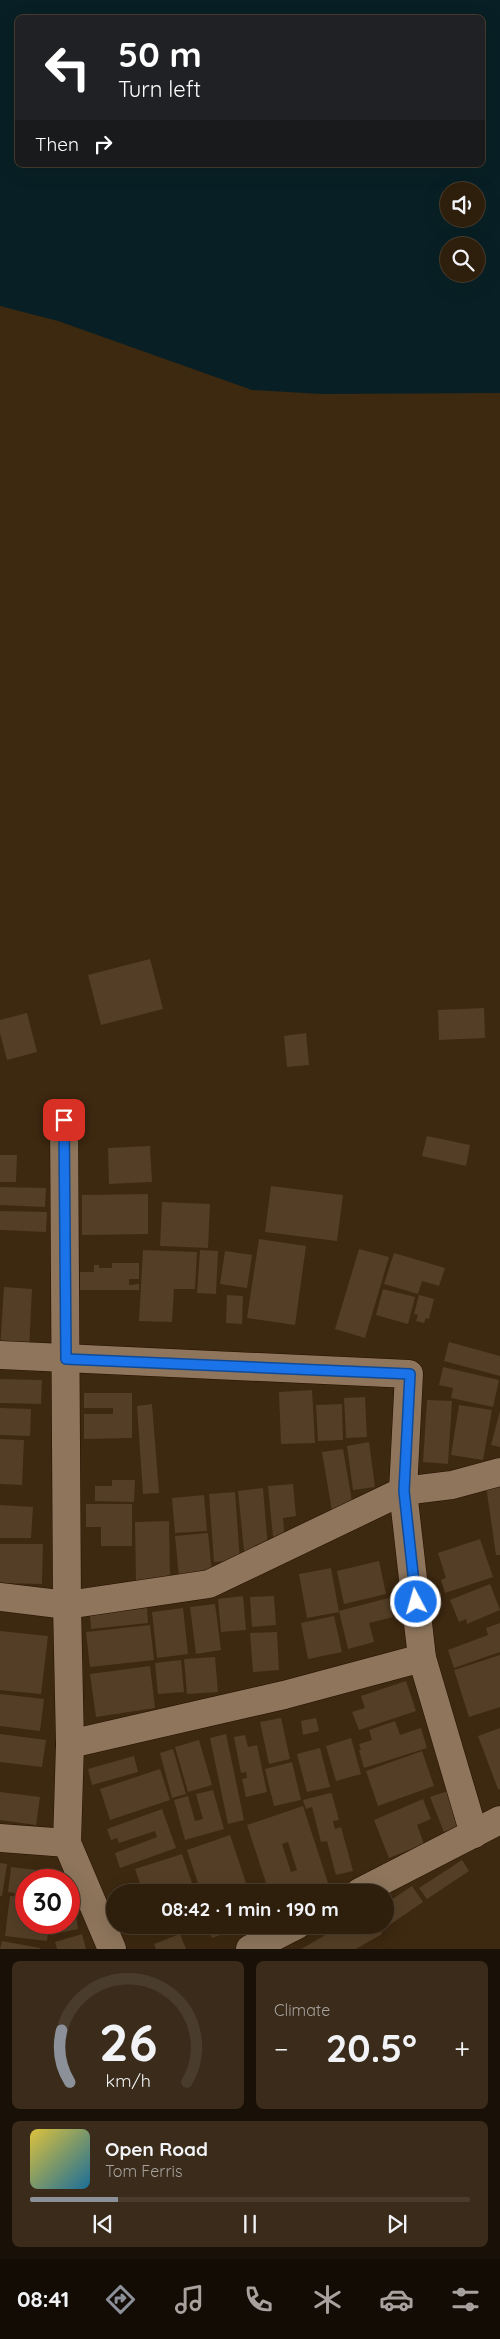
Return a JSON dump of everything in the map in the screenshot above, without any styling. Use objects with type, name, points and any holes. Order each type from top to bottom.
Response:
[{"type":"street","points":[[64,1120],[67,1606],[70,1744],[67,1844],[112,1949]]},
{"type":"street","points":[[0,1355],[410,1374],[404,1491],[422,1658],[474,1834]]},
{"type":"street","points":[[0,1598],[67,1606],[209,1584],[404,1491],[452,1485],[500,1472]]},
{"type":"street","points":[[70,1744],[284,1695],[422,1658]]},
{"type":"street","points":[[376,1884],[500,1820]]},
{"type":"street","points":[[0,1838],[67,1844]]},
{"type":"street","points":[[250,1949],[279,1934]]},
{"type":"water","points":[[0,0],[500,0],[500,393],[321,394],[252,390],[58,321],[0,306]]},
{"type":"building","points":[[150,959],[163,1009],[101,1025],[88,975]]},
{"type":"building","points":[[484,1008],[485,1038],[439,1040],[438,1010]]},
{"type":"building","points":[[27,1013],[37,1052],[7,1060],[0,1033],[0,1020]]},
{"type":"building","points":[[306,1033],[309,1065],[287,1067],[284,1036]]},
{"type":"building","points":[[427,1136],[470,1145],[466,1166],[422,1156]]},
{"type":"building","points":[[150,1146],[152,1182],[109,1184],[108,1148]]},
{"type":"building","points":[[0,1155],[17,1155],[16,1182],[0,1182]]},
{"type":"building","points":[[271,1186],[343,1195],[337,1241],[265,1232]]},
{"type":"building","points":[[0,1187],[46,1188],[45,1207],[0,1205]]},
{"type":"building","points":[[148,1194],[148,1234],[82,1235],[82,1195]]},
{"type":"building","points":[[162,1202],[210,1204],[208,1248],[160,1246]]},
{"type":"building","points":[[0,1211],[47,1212],[46,1232],[0,1230]]},
{"type":"building","points":[[259,1239],[306,1246],[295,1325],[247,1318]]},
{"type":"building","points":[[359,1249],[389,1257],[365,1338],[335,1329]]},
{"type":"building","points":[[143,1250],[197,1252],[195,1289],[174,1289],[172,1322],[139,1321]]},
{"type":"building","points":[[200,1250],[218,1251],[216,1294],[197,1293]]},
{"type":"building","points":[[225,1251],[252,1255],[247,1288],[220,1284]]},
{"type":"building","points":[[394,1253],[445,1268],[439,1286],[422,1281],[418,1294],[384,1284]]},
{"type":"building","points":[[112,1263],[139,1263],[139,1279],[129,1279],[129,1285],[139,1284],[139,1290],[80,1290],[80,1272],[94,1272],[94,1265],[99,1265],[99,1268],[112,1268]]},
{"type":"building","points":[[4,1287],[32,1289],[29,1351],[0,1350]]},
{"type":"building","points":[[383,1289],[415,1297],[408,1324],[376,1315]]},
{"type":"building","points":[[227,1295],[243,1296],[242,1324],[226,1323]]},
{"type":"building","points":[[419,1295],[434,1299],[429,1319],[426,1318],[424,1323],[416,1321],[418,1315],[414,1314]]},
{"type":"building","points":[[449,1342],[500,1356],[500,1376],[444,1361]]},
{"type":"building","points":[[443,1367],[499,1380],[493,1407],[451,1398],[453,1388],[439,1385]]},
{"type":"building","points":[[0,1379],[42,1380],[41,1404],[0,1403]]},
{"type":"building","points":[[312,1390],[315,1443],[281,1444],[279,1392]]},
{"type":"building","points":[[84,1393],[132,1393],[132,1438],[84,1439],[84,1414],[113,1414],[113,1408],[84,1408]]},
{"type":"building","points":[[365,1397],[367,1437],[346,1438],[344,1398]]},
{"type":"building","points":[[427,1400],[452,1401],[448,1464],[423,1462]]},
{"type":"building","points":[[152,1404],[159,1493],[143,1494],[137,1406]]},
{"type":"building","points":[[342,1404],[343,1440],[318,1441],[316,1405]]},
{"type":"building","points":[[459,1405],[492,1410],[483,1460],[451,1455]]},
{"type":"building","points":[[0,1408],[31,1409],[30,1436],[0,1435]]},
{"type":"building","points":[[500,1411],[500,1447],[491,1445]]},
{"type":"building","points":[[0,1439],[24,1440],[22,1485],[0,1484]]},
{"type":"building","points":[[369,1442],[375,1487],[353,1490],[347,1446]]},
{"type":"building","points":[[343,1449],[354,1513],[333,1517],[322,1452]]},
{"type":"building","points":[[112,1480],[135,1480],[134,1502],[95,1501],[95,1486],[112,1486]]},
{"type":"building","points":[[293,1484],[296,1516],[283,1518],[285,1545],[274,1547],[268,1486]]},
{"type":"building","points":[[500,1484],[500,1555],[496,1555],[486,1486]]},
{"type":"building","points":[[263,1488],[268,1549],[244,1551],[238,1491]]},
{"type":"building","points":[[235,1492],[240,1560],[214,1562],[209,1494]]},
{"type":"building","points":[[204,1495],[207,1531],[175,1533],[172,1498]]},
{"type":"building","points":[[86,1504],[132,1504],[132,1546],[101,1546],[101,1527],[86,1527]]},
{"type":"building","points":[[0,1505],[33,1507],[31,1538],[0,1538]]},
{"type":"building","points":[[169,1521],[170,1580],[136,1580],[135,1522]]},
{"type":"building","points":[[208,1533],[212,1573],[179,1577],[175,1536]]},
{"type":"building","points":[[480,1539],[493,1577],[445,1593],[441,1580],[446,1578],[438,1553]]},
{"type":"building","points":[[0,1544],[43,1544],[42,1584],[0,1583]]},
{"type":"building","points":[[379,1561],[386,1594],[344,1604],[337,1571]]},
{"type":"building","points":[[331,1568],[339,1612],[307,1618],[299,1574]]},
{"type":"building","points":[[490,1584],[500,1610],[467,1624],[466,1619],[459,1622],[450,1600]]},
{"type":"building","points":[[243,1596],[246,1630],[221,1632],[218,1599]]},
{"type":"building","points":[[274,1596],[276,1625],[252,1627],[250,1597]]},
{"type":"building","points":[[388,1598],[393,1617],[369,1623],[374,1642],[348,1649],[339,1611]]},
{"type":"building","points":[[215,1604],[221,1650],[196,1654],[190,1607]]},
{"type":"building","points":[[147,1608],[148,1623],[91,1629],[90,1615]]},
{"type":"building","points":[[183,1608],[188,1654],[157,1658],[152,1612]]},
{"type":"building","points":[[334,1616],[342,1652],[308,1659],[301,1623]]},
{"type":"building","points":[[500,1623],[500,1652],[454,1668],[448,1650],[488,1635],[486,1628]]},
{"type":"building","points":[[150,1625],[154,1660],[90,1667],[86,1632]]},
{"type":"building","points":[[0,1631],[48,1636],[41,1694],[0,1690]]},
{"type":"building","points":[[277,1632],[279,1670],[253,1672],[250,1633]]},
{"type":"building","points":[[500,1655],[500,1707],[469,1717],[454,1670]]},
{"type":"building","points":[[215,1657],[218,1692],[187,1694],[184,1659]]},
{"type":"building","points":[[181,1660],[184,1692],[158,1694],[155,1663]]},
{"type":"building","points":[[150,1666],[155,1708],[96,1717],[90,1674]]},
{"type":"building","points":[[406,1681],[416,1711],[359,1730],[352,1712],[365,1708],[361,1696]]},
{"type":"building","points":[[0,1694],[44,1699],[40,1731],[0,1726]]},
{"type":"building","points":[[281,1718],[290,1759],[269,1764],[260,1722]]},
{"type":"building","points":[[316,1718],[319,1731],[303,1735],[301,1721]]},
{"type":"building","points":[[395,1721],[400,1735],[421,1728],[427,1748],[364,1768],[359,1744],[372,1740],[369,1730]]},
{"type":"building","points":[[500,1728],[500,1789],[498,1789],[478,1736]]},
{"type":"building","points":[[0,1734],[46,1740],[42,1767],[0,1762]]},
{"type":"building","points":[[226,1734],[244,1820],[228,1824],[210,1738]]},
{"type":"building","points":[[245,1735],[248,1747],[257,1745],[267,1792],[246,1797],[242,1779],[247,1778],[246,1772],[241,1773],[234,1737]]},
{"type":"building","points":[[351,1738],[361,1774],[336,1781],[326,1746]]},
{"type":"building","points":[[199,1740],[212,1785],[188,1792],[175,1747]]},
{"type":"building","points":[[320,1748],[330,1787],[307,1792],[297,1754]]},
{"type":"building","points":[[173,1749],[186,1794],[172,1798],[160,1753]]},
{"type":"building","points":[[422,1751],[434,1786],[378,1806],[366,1771]]},
{"type":"building","points":[[134,1756],[138,1772],[92,1785],[88,1769]]},
{"type":"building","points":[[292,1762],[301,1800],[274,1806],[265,1769]]},
{"type":"building","points":[[160,1769],[170,1800],[110,1820],[100,1789]]},
{"type":"building","points":[[213,1790],[224,1829],[185,1840],[174,1800],[188,1796],[195,1821],[203,1819],[196,1794]]},
{"type":"building","points":[[448,1791],[462,1825],[444,1832],[430,1797]]},
{"type":"building","points":[[0,1792],[40,1797],[36,1825],[0,1820]]},
{"type":"building","points":[[332,1794],[339,1820],[333,1821],[335,1829],[341,1827],[353,1871],[336,1875],[327,1841],[321,1842],[312,1807],[306,1809],[303,1800]]},
{"type":"building","points":[[423,1799],[431,1819],[417,1825],[424,1844],[389,1858],[374,1820]]},
{"type":"building","points":[[303,1806],[328,1883],[266,1884],[247,1825]],"holes":[[[288,1842],[297,1870],[291,1872],[282,1844]]]},
{"type":"building","points":[[162,1809],[176,1848],[120,1868],[115,1853],[157,1837],[155,1831],[119,1843],[117,1838],[111,1840],[107,1829]]},
{"type":"building","points":[[230,1835],[246,1884],[198,1884],[187,1850]]},
{"type":"building","points":[[182,1854],[192,1884],[140,1884],[135,1869]]},
{"type":"building","points":[[462,1860],[469,1871],[427,1899],[419,1888]]},
{"type":"building","points":[[0,1863],[7,1864],[2,1896],[0,1896]]},
{"type":"building","points":[[11,1867],[28,1869],[15,1869],[15,1893],[8,1892]]},
{"type":"building","points":[[412,1886],[423,1902],[394,1922],[394,1898]]},
{"type":"building","points":[[10,1896],[15,1896],[15,1934],[48,1934],[47,1941],[5,1936]]},
{"type":"building","points":[[82,1934],[86,1949],[57,1949],[55,1942]]},
{"type":"building","points":[[180,1934],[186,1949],[156,1949],[154,1944]]},
{"type":"building","points":[[210,1934],[223,1934],[212,1938]]},
{"type":"building","points":[[327,1934],[382,1934],[356,1949],[301,1949]]},
{"type":"building","points":[[2,1941],[40,1948],[40,1949],[0,1949]]},
{"type":"route","points":[[64,1120],[66,1359],[410,1374],[404,1491],[416,1602]]}]
